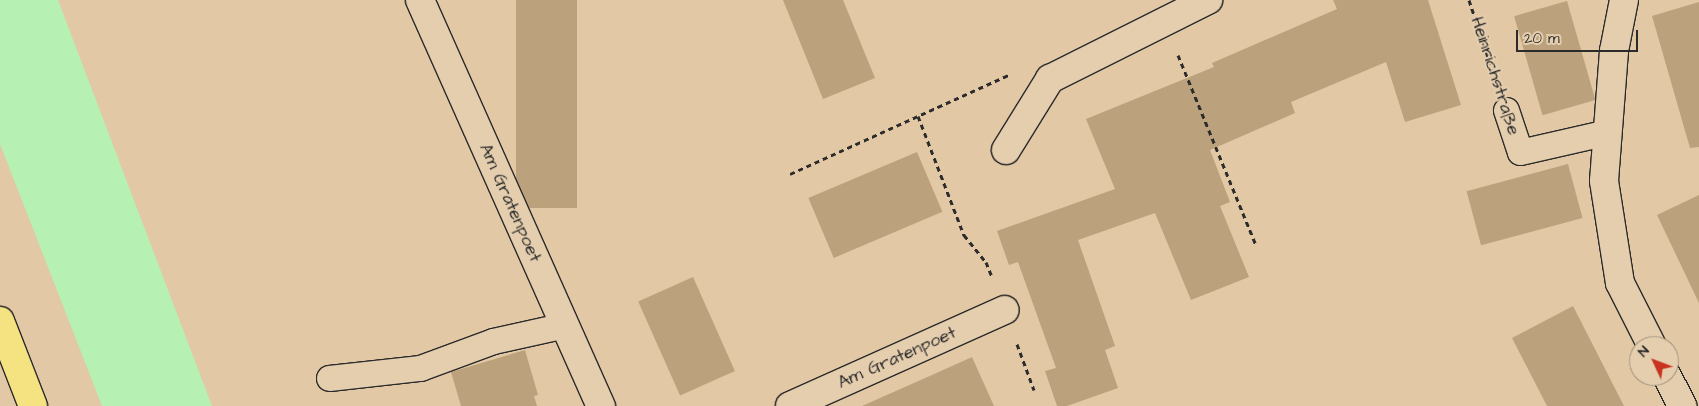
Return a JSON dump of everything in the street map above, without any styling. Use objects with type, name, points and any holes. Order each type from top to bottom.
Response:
[{"type":"highway","points":[[0,321],[32,406]]},
{"type":"street","name":"Am Gratenpoet","points":[[420,0],[601,406]]},
{"type":"street","points":[[1006,150],[1050,79],[1208,0]]},
{"type":"street","points":[[1624,0],[1614,51],[1604,181],[1620,284],[1647,336]]},
{"type":"street","name":"Am Gratenpoet","points":[[790,406],[1005,310]]},
{"type":"street","points":[[1672,386],[1682,406]]},
{"type":"lane","name":"Heinrichstraße","points":[[1506,110],[1520,152],[1608,132]]},
{"type":"lane","points":[[329,378],[420,368],[493,341],[565,325]]},
{"type":"path","name":"Heinrichstraße","points":[[1469,0],[1506,110]]},
{"type":"path","points":[[1164,22],[1256,245]]},
{"type":"path","points":[[790,174],[1033,63],[1050,79]]},
{"type":"path","points":[[918,116],[964,235],[986,262],[1034,390]]},
{"type":"green space","points":[[0,0],[58,0],[212,406],[102,406],[0,144]]},
{"type":"building","points":[[516,0],[577,0],[577,208],[516,208]]},
{"type":"building","points":[[783,0],[843,0],[875,78],[823,99]]},
{"type":"building","points":[[1333,0],[1428,0],[1461,105],[1405,122],[1386,62],[1291,102],[1295,113],[1210,150],[1230,202],[1220,206],[1249,277],[1191,300],[1155,213],[1078,240],[1115,346],[1105,350],[1118,388],[1067,406],[1057,406],[1045,371],[1056,368],[1018,262],[1009,265],[997,231],[1115,189],[1086,119],[1214,67],[1212,63],[1337,9]]},
{"type":"building","points":[[1567,1],[1595,100],[1543,115],[1514,16]]},
{"type":"building","points":[[1699,2],[1699,147],[1690,148],[1652,16]]},
{"type":"building","points":[[917,152],[942,212],[834,258],[808,198]]},
{"type":"building","points":[[1568,164],[1582,218],[1481,245],[1467,191]]},
{"type":"building","points":[[1699,195],[1699,303],[1657,215]]},
{"type":"building","points":[[693,277],[735,371],[680,395],[638,301]]},
{"type":"building","points":[[1573,306],[1624,406],[1547,406],[1512,338]]},
{"type":"building","points":[[525,350],[538,395],[534,396],[537,406],[461,406],[451,372]]},
{"type":"building","points":[[972,357],[994,406],[862,406],[941,371]]}]
